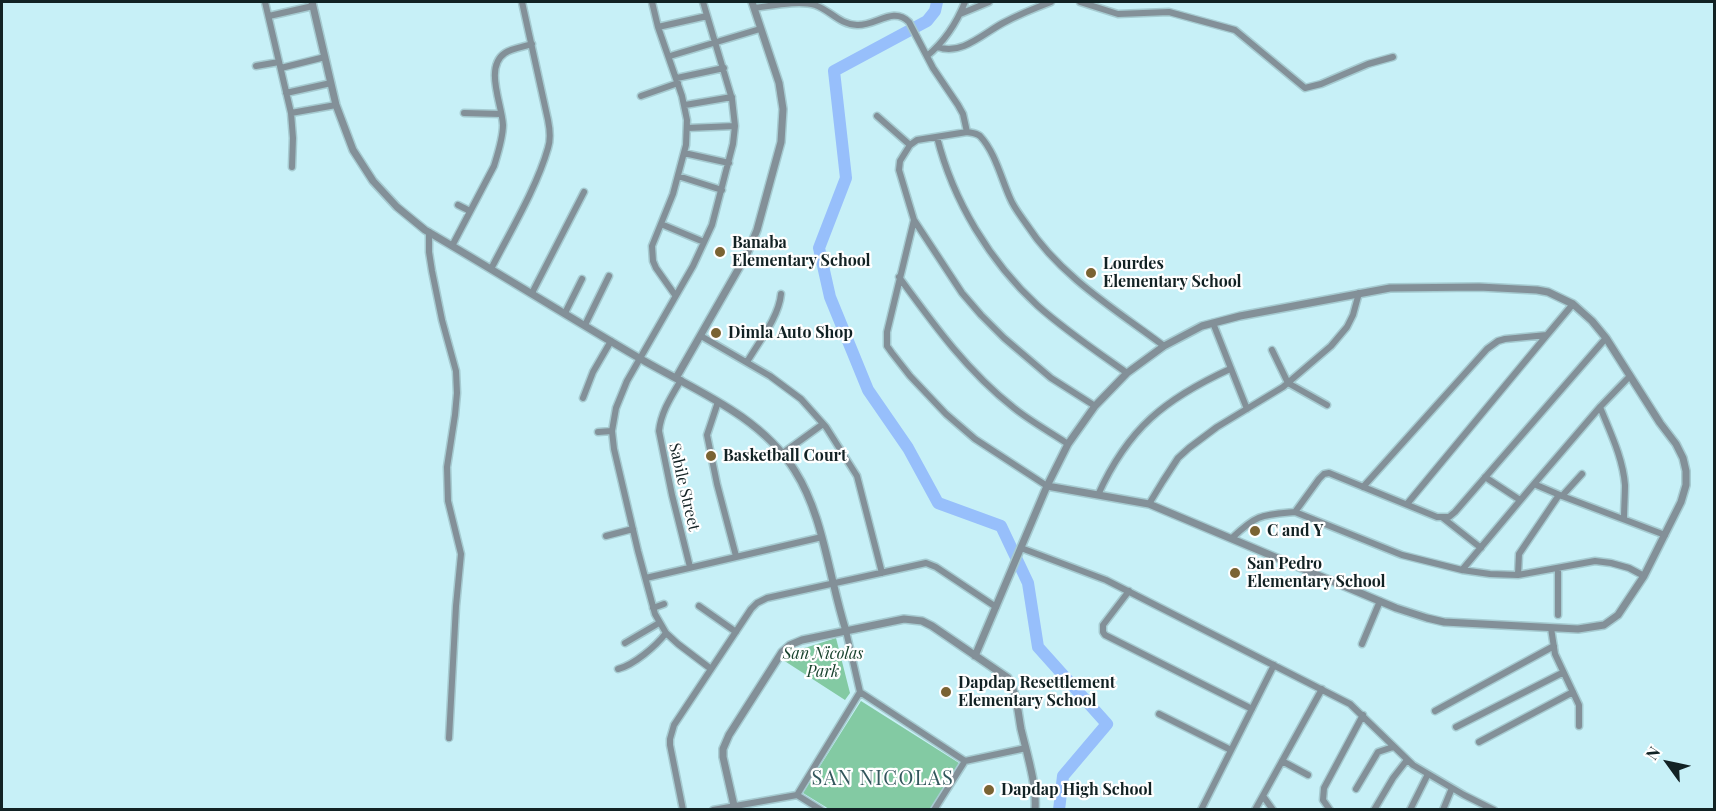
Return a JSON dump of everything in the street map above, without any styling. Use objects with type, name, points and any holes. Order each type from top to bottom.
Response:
[{"type":"street","points":[[265,2],[291,113],[292,167]]},
{"type":"street","points":[[491,268],[537,179],[550,134],[522,2]]},
{"type":"street","points":[[652,2],[658,27],[670,56],[685,105],[687,128],[684,153],[668,210],[652,246],[653,261],[661,277],[675,295]]},
{"type":"street","points":[[703,2],[732,97],[735,126],[729,163],[715,217],[693,266],[627,381],[616,408],[612,431],[614,449],[633,529],[659,623],[678,644],[711,669]]},
{"type":"street","points":[[927,56],[938,47],[960,14],[964,2]]},
{"type":"street","points":[[960,14],[989,2]]},
{"type":"street","points":[[938,47],[944,49],[968,44],[1002,23],[1051,2]]},
{"type":"street","points":[[1080,2],[1118,14],[1168,12],[1235,30],[1305,87],[1321,84],[1368,64],[1393,57]]},
{"type":"street","points":[[269,16],[312,4],[336,105],[353,150],[373,181],[397,207],[429,232],[452,246],[639,358],[718,402],[762,432],[783,453],[808,496],[822,537],[860,692],[965,761],[1026,748]]},
{"type":"street","points":[[678,379],[747,254],[757,230],[781,142],[783,109],[779,83],[753,5],[811,4],[841,21],[863,25],[893,15],[901,16],[909,22],[933,68],[958,105],[963,114],[967,132]]},
{"type":"street","points":[[658,27],[706,15]]},
{"type":"street","points":[[670,56],[760,29]]},
{"type":"street","points":[[452,246],[498,154],[503,127],[494,73],[497,61],[507,51],[532,44]]},
{"type":"street","points":[[256,66],[280,65],[325,57]]},
{"type":"street","points":[[641,96],[677,81],[723,68]]},
{"type":"street","points":[[286,93],[331,83]]},
{"type":"street","points":[[685,105],[732,97]]},
{"type":"street","points":[[291,113],[336,105]]},
{"type":"street","points":[[464,113],[501,114]]},
{"type":"street","points":[[877,116],[910,145]]},
{"type":"street","points":[[687,128],[735,126]]},
{"type":"street","points":[[1095,406],[1051,378],[1004,338],[962,293],[914,220],[898,170],[900,161],[910,145],[918,140],[967,132],[980,136],[992,155],[1011,201],[1034,236],[1063,268],[1096,296],[1164,346]]},
{"type":"street","points":[[937,137],[942,159],[960,201],[972,223],[1007,274],[1037,304],[1074,335],[1127,373]]},
{"type":"street","points":[[684,153],[729,163]]},
{"type":"street","points":[[678,176],[722,190]]},
{"type":"street","points":[[532,293],[584,192]]},
{"type":"street","points":[[458,205],[470,212]]},
{"type":"street","points":[[914,220],[887,332],[887,346],[910,376],[946,414],[968,432],[1047,486],[1149,504],[1380,601],[1427,618],[1444,622],[1551,628],[1592,628],[1610,622],[1618,615],[1644,576],[1681,502],[1686,484],[1684,464],[1676,444],[1606,338],[1573,304],[1548,292],[1424,287],[1390,288],[1212,323],[1164,346],[1127,373],[1095,406],[1068,444],[1047,486],[975,656]]},
{"type":"street","points":[[661,224],[704,242]]},
{"type":"street","points":[[429,232],[432,271],[456,371],[455,415],[447,467],[448,501],[458,535],[461,562],[456,606],[449,738]]},
{"type":"street","points":[[585,325],[609,276]]},
{"type":"street","points":[[899,277],[942,336],[975,372],[1015,409],[1068,444]]},
{"type":"street","points":[[565,313],[582,279]]},
{"type":"street","points":[[1149,504],[1179,458],[1189,448],[1307,368],[1340,336],[1353,315],[1359,293]]},
{"type":"street","points":[[747,362],[774,317],[781,294]]},
{"type":"street","points":[[1407,504],[1573,304]]},
{"type":"street","points":[[1212,323],[1247,409]]},
{"type":"street","points":[[1363,487],[1487,349],[1505,339],[1547,335]]},
{"type":"street","points":[[701,336],[770,376],[801,399],[823,424],[856,476],[882,573]]},
{"type":"street","points":[[1295,512],[1324,474],[1334,474],[1437,517],[1449,517],[1606,338]]},
{"type":"street","points":[[583,398],[593,372],[611,341]]},
{"type":"street","points":[[1272,350],[1288,382],[1327,405]]},
{"type":"street","points":[[1098,495],[1108,473],[1124,449],[1150,418],[1163,406],[1198,384],[1230,369]]},
{"type":"street","points":[[1462,570],[1600,407],[1630,375]]},
{"type":"street","name":"Sabile Street","points":[[678,379],[660,422],[659,438],[690,567]]},
{"type":"street","points":[[718,402],[706,435],[736,556]]},
{"type":"street","points":[[1600,407],[1622,468],[1625,486],[1624,519]]},
{"type":"street","points":[[783,453],[823,424]]},
{"type":"street","points":[[598,432],[612,431]]},
{"type":"street","points":[[1518,575],[1519,554],[1561,495],[1582,474]]},
{"type":"street","points":[[1485,477],[1520,500]]},
{"type":"street","points":[[1534,484],[1665,535]]},
{"type":"street","points":[[1232,538],[1249,522],[1257,518],[1295,512],[1402,555],[1462,570],[1518,575],[1595,561],[1629,568],[1644,576]]},
{"type":"street","points":[[1443,518],[1481,548]]},
{"type":"street","points":[[606,536],[633,529]]},
{"type":"street","points":[[646,579],[822,537]]},
{"type":"street","points":[[1020,551],[1106,580],[1350,704],[1407,760],[1452,788],[1494,810]]},
{"type":"street","points":[[683,810],[670,745],[671,732],[757,603],[767,598],[929,563],[996,607]]},
{"type":"street","points":[[1558,568],[1558,615]]},
{"type":"street","points":[[1129,591],[1103,625],[1105,635],[1252,709]]},
{"type":"street","points":[[1362,644],[1380,601]]},
{"type":"street","points":[[653,608],[664,603]]},
{"type":"street","points":[[699,606],[736,632]]},
{"type":"street","points":[[734,807],[723,749],[729,735],[782,652],[790,645],[802,640],[904,619],[922,621],[932,626],[1002,673],[1011,684],[1036,798],[1035,810]]},
{"type":"street","points":[[625,644],[659,623]]},
{"type":"street","points":[[1551,628],[1555,654],[1579,705],[1579,726]]},
{"type":"street","points":[[618,669],[625,668],[653,648],[666,633]]},
{"type":"street","points":[[1435,711],[1554,646]]},
{"type":"street","points":[[1201,810],[1274,664]]},
{"type":"street","points":[[1456,727],[1563,673]]},
{"type":"street","points":[[1255,810],[1322,689]]},
{"type":"street","points":[[797,795],[860,692]]},
{"type":"street","points":[[1479,742],[1573,692]]},
{"type":"street","points":[[1159,714],[1231,750]]},
{"type":"street","points":[[1330,810],[1323,800],[1323,788],[1363,715]]},
{"type":"street","points":[[1356,789],[1378,752],[1394,747]]},
{"type":"street","points":[[1374,810],[1407,760]]},
{"type":"street","points":[[934,810],[965,761]]},
{"type":"street","points":[[1282,761],[1308,775]]},
{"type":"street","points":[[1410,810],[1428,774]]},
{"type":"street","points":[[1443,810],[1452,788]]},
{"type":"street","points":[[713,810],[797,795],[821,810]]},
{"type":"street","points":[[1263,796],[1274,810]]},
{"type":"green space","name":"San Nicolas Park","points":[[836,638],[850,693],[845,700],[783,660],[789,653]]},
{"type":"green space","points":[[861,701],[959,763],[930,809],[829,809],[803,793]]},
{"type":"waterway","points":[[937,2],[935,11],[927,21],[834,71],[846,178],[819,248],[830,297],[868,390],[908,448],[938,503],[1001,526],[1028,583],[1038,647],[1107,724],[1063,776],[1059,810]]},
{"type":"place","name":"Banaba Elementary School","points":[[720,252]]},
{"type":"place","name":"Lourdes Elementary School","points":[[1091,273]]},
{"type":"place","name":"Dimla Auto Shop","points":[[716,333]]},
{"type":"place","name":"Basketball Court","points":[[711,456]]},
{"type":"place","name":"C and Y","points":[[1255,531]]},
{"type":"place","name":"San Pedro Elementary School","points":[[1235,573]]},
{"type":"place","name":"Dapdap Resettlement Elementary School","points":[[946,692]]},
{"type":"place","name":"Dapdap High School","points":[[989,790]]},
{"type":"district","name":"SAN NICOLAS","points":[[883,779]]}]
